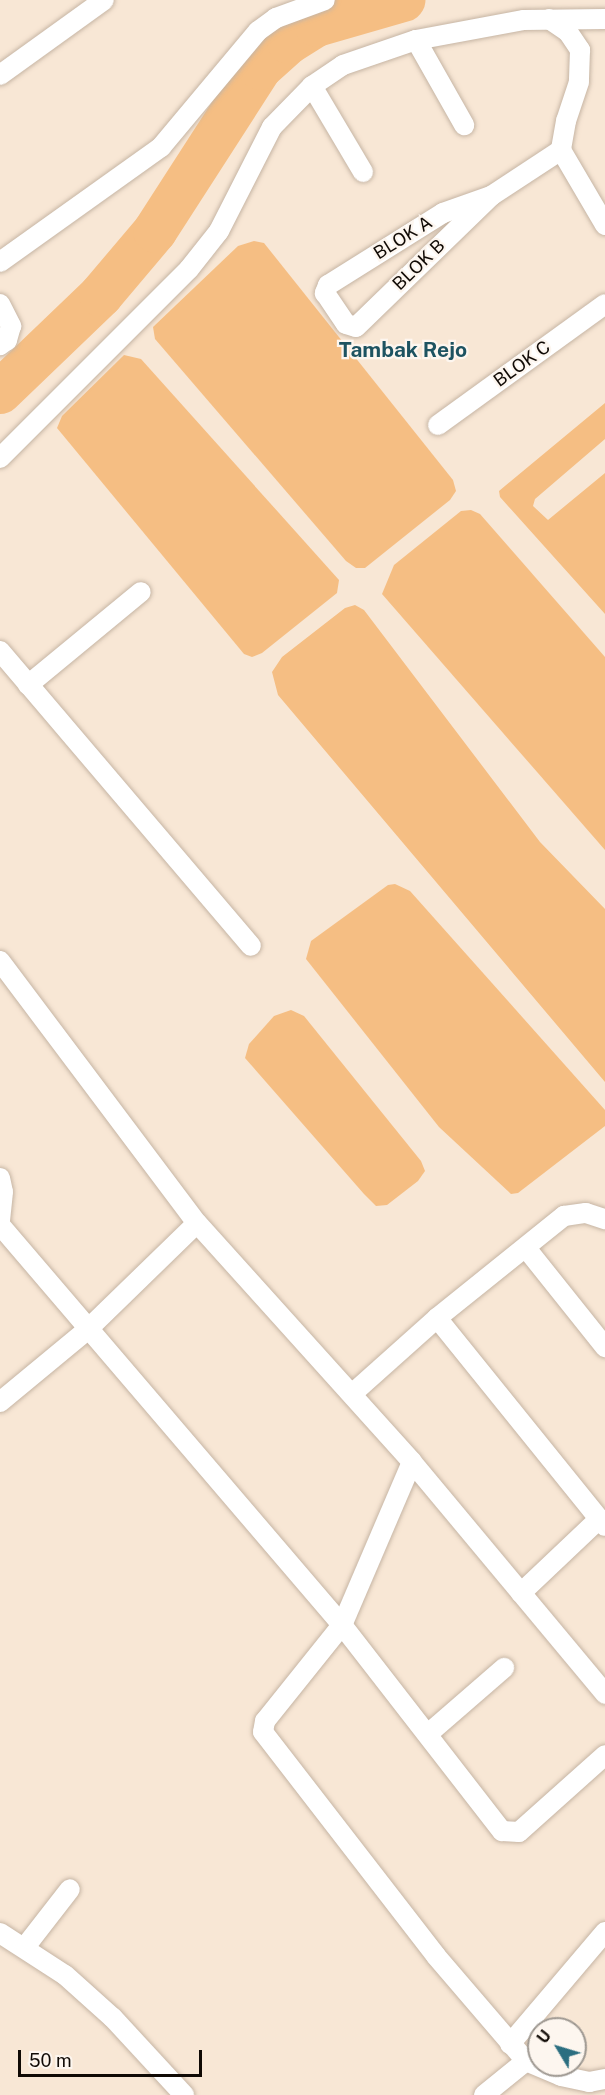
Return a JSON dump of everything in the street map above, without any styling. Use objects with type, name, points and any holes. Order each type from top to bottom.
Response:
[{"type":"street","points":[[0,75],[104,0]]},
{"type":"street","points":[[0,262],[161,147],[258,31],[276,18],[325,0]]},
{"type":"street","points":[[0,458],[189,269],[219,231],[272,127],[312,86],[343,65],[416,40],[549,19],[605,19]]},
{"type":"street","points":[[549,19],[568,32],[580,50],[579,82],[566,121],[561,150],[605,225]]},
{"type":"street","points":[[416,40],[464,125]]},
{"type":"street","points":[[312,86],[363,172]]},
{"type":"street","points":[[491,196],[561,150]]},
{"type":"street","name":"BLOK A","points":[[346,324],[325,293],[328,285],[442,213],[491,196]]},
{"type":"street","name":"BLOK B","points":[[346,324],[356,327],[491,196]]},
{"type":"street","points":[[0,304],[11,326],[7,340],[0,345]]},
{"type":"street","name":"BLOK C","points":[[438,425],[605,304]]},
{"type":"street","points":[[28,685],[141,592]]},
{"type":"street","points":[[0,651],[251,946]]},
{"type":"street","points":[[0,961],[196,1223],[412,1462],[605,1694]]},
{"type":"street","points":[[0,1178],[3,1192],[0,1220]]},
{"type":"street","points":[[352,1394],[437,1318],[564,1216],[586,1213],[605,1219]]},
{"type":"street","points":[[0,1402],[87,1330],[196,1223]]},
{"type":"street","points":[[0,1226],[342,1625],[501,1831],[519,1832],[605,1755]]},
{"type":"street","points":[[526,1248],[605,1347]]},
{"type":"street","points":[[437,1318],[602,1522],[521,1593]]},
{"type":"street","points":[[412,1462],[342,1625],[266,1721],[263,1732],[436,1956],[526,2061],[597,2080],[605,2066]]},
{"type":"street","points":[[428,1734],[504,1668]]},
{"type":"street","points":[[25,1947],[70,1889]]},
{"type":"street","points":[[510,2044],[605,1932]]},
{"type":"street","points":[[0,1933],[25,1947],[65,1975],[112,2018],[184,2095]]},
{"type":"street","points":[[484,2095],[526,2061]]},
{"type":"shaded area","points":[[254,241],[264,243],[453,480],[456,491],[450,500],[365,568],[356,568],[346,561],[155,339],[153,327],[238,246]]},
{"type":"shaded area","points":[[124,355],[141,359],[339,580],[337,593],[262,653],[252,657],[244,654],[57,428],[62,416]]},
{"type":"shaded area","points":[[605,403],[605,439],[535,499],[533,506],[548,520],[605,473],[605,614],[500,497],[499,491]]},
{"type":"shaded area","points":[[471,510],[480,514],[605,657],[605,850],[382,594],[394,565],[461,511]]},
{"type":"shaded area","points":[[355,605],[364,610],[540,842],[605,909],[605,1082],[278,695],[272,672],[282,657],[345,608]]},
{"type":"shaded area","points":[[395,884],[410,891],[605,1110],[605,1126],[518,1193],[511,1194],[439,1127],[306,959],[311,941],[388,885]]},
{"type":"shaded area","points":[[291,1010],[304,1016],[421,1161],[425,1171],[418,1181],[387,1205],[376,1206],[364,1194],[245,1058],[249,1044],[274,1016]]},
{"type":"waterway","points":[[0,392],[101,295],[155,231],[260,68],[289,42],[316,25],[403,0]]},
{"type":"district","name":"Tambak Rejo","points":[[403,350]]}]
